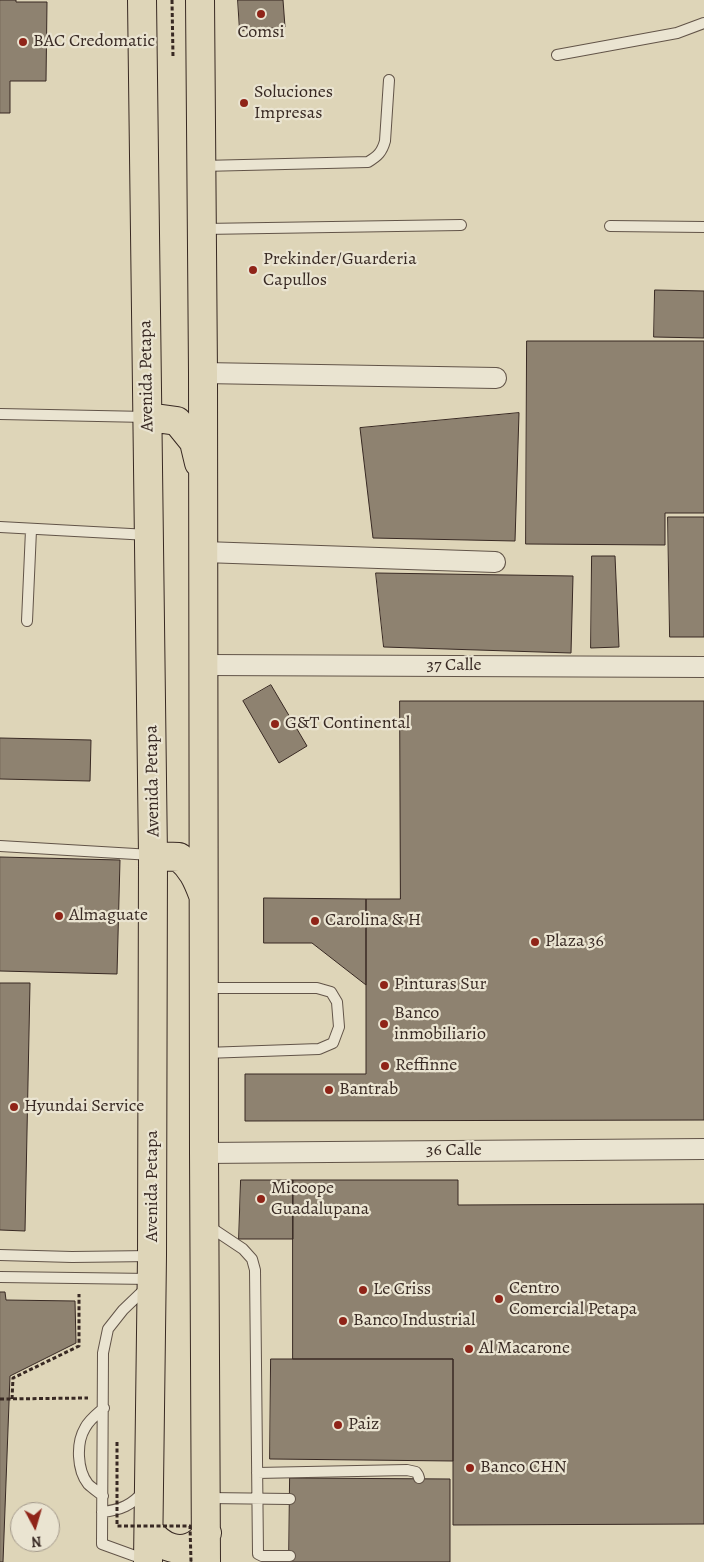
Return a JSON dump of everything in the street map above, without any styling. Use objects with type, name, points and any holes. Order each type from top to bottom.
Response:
[{"type":"main road","name":"Avenida Petapa","points":[[142,0],[153,856],[149,1561]]},
{"type":"main road","points":[[200,0],[204,373],[206,1562]]},
{"type":"main road","points":[[148,417],[177,421],[194,442],[204,482]]},
{"type":"main road","points":[[153,856],[179,857],[190,866],[197,878],[204,902]]},
{"type":"main road","points":[[149,1530],[156,1540],[165,1546],[176,1549],[187,1548],[199,1542],[207,1533]]},
{"type":"street","points":[[204,373],[496,378]]},
{"type":"street","points":[[204,552],[495,562]]},
{"type":"street","name":"37 Calle","points":[[205,665],[704,667]]},
{"type":"street","name":"36 Calle","points":[[204,1153],[704,1149]]},
{"type":"lane","points":[[557,55],[677,33],[704,23]]},
{"type":"lane","points":[[202,166],[368,162],[377,157],[383,150],[389,80]]},
{"type":"lane","points":[[202,229],[461,225]]},
{"type":"lane","points":[[610,226],[704,227]]},
{"type":"lane","points":[[0,414],[148,417]]},
{"type":"lane","points":[[0,528],[150,535]]},
{"type":"lane","points":[[27,621],[30,530]]},
{"type":"lane","points":[[0,846],[153,856]]},
{"type":"lane","points":[[204,988],[317,988],[331,992],[337,1002],[339,1027],[333,1043],[319,1049],[204,1053]]},
{"type":"lane","points":[[205,1224],[243,1249],[252,1259],[255,1270],[259,1556],[290,1556]]},
{"type":"lane","points":[[0,1255],[72,1257],[152,1272]]},
{"type":"lane","points":[[0,1277],[152,1272]]},
{"type":"lane","points":[[149,1561],[102,1544],[103,1353],[108,1329],[152,1272]]},
{"type":"lane","points":[[102,1496],[88,1484],[79,1462],[80,1442],[84,1429],[104,1403]]},
{"type":"lane","points":[[257,1473],[407,1470],[416,1472],[419,1478]]},
{"type":"lane","points":[[102,1512],[117,1510],[135,1501],[147,1488],[150,1481]]},
{"type":"lane","points":[[206,1498],[290,1499]]},
{"type":"path","points":[[12,1399],[13,1378],[79,1346],[79,1293]]},
{"type":"path","points":[[0,1398],[104,1403]]},
{"type":"path","points":[[117,1442],[117,1526],[190,1526],[191,1562]]},
{"type":"building","name":"BAC Credomatic","points":[[0,0],[47,2],[46,81],[10,81],[10,113],[0,113]]},
{"type":"building","name":"Comsi","points":[[238,0],[283,0],[285,27],[240,31]]},
{"type":"building","points":[[655,290],[704,291],[704,338],[654,337]]},
{"type":"building","points":[[527,341],[704,341],[704,513],[665,513],[665,545],[526,544]]},
{"type":"building","points":[[519,413],[515,541],[373,538],[360,428]]},
{"type":"building","points":[[668,517],[704,517],[704,637],[670,637]]},
{"type":"building","points":[[592,556],[615,556],[619,647],[591,648]]},
{"type":"building","points":[[376,573],[573,576],[571,653],[384,647]]},
{"type":"building","name":"G&T Continental","points":[[271,685],[307,746],[279,763],[243,701]]},
{"type":"building","name":"Plaza 36","points":[[400,701],[704,701],[704,1120],[245,1121],[245,1074],[366,1074],[366,899],[400,899]]},
{"type":"building","points":[[0,738],[91,740],[90,781],[0,779]]},
{"type":"building","name":"Almaguate","points":[[0,857],[120,860],[117,974],[0,971]]},
{"type":"building","name":"Carolina & H","points":[[264,898],[366,899],[366,985],[312,943],[264,943]]},
{"type":"building","name":"Hyundai Service","points":[[0,983],[30,983],[25,1231],[0,1230]]},
{"type":"building","points":[[241,1180],[293,1180],[293,1239],[239,1239]]},
{"type":"building","name":"Centro Comercial Petapa","points":[[293,1180],[458,1180],[458,1205],[704,1204],[704,1524],[453,1525],[453,1359],[293,1359]]},
{"type":"building","points":[[0,1292],[5,1292],[6,1300],[75,1301],[76,1343],[10,1376],[3,1562],[0,1562]]},
{"type":"building","points":[[271,1359],[453,1359],[453,1461],[270,1459]]},
{"type":"building","points":[[290,1478],[450,1479],[450,1562],[289,1562]]},
{"type":"place","name":"Comsi","points":[[261,14]]},
{"type":"place","name":"BAC Credomatic","points":[[23,42]]},
{"type":"place","name":"Soluciones Impresas","points":[[244,103]]},
{"type":"place","name":"Prekinder/Guarderia Capullos","points":[[253,270]]},
{"type":"place","name":"G&T Continental","points":[[275,724]]},
{"type":"place","name":"Almaguate","points":[[59,916]]},
{"type":"place","name":"Carolina & H","points":[[315,921]]},
{"type":"place","name":"Plaza 36","points":[[535,942]]},
{"type":"place","name":"Pinturas Sur","points":[[384,985]]},
{"type":"place","name":"Banco inmobiliario","points":[[384,1024]]},
{"type":"place","name":"Reffinne","points":[[385,1066]]},
{"type":"place","name":"Bantrab","points":[[329,1090]]},
{"type":"place","name":"Hyundai Service","points":[[14,1107]]},
{"type":"place","name":"Micoope Guadalupana","points":[[261,1199]]},
{"type":"place","name":"Le Criss","points":[[363,1290]]},
{"type":"place","name":"Centro Comercial Petapa","points":[[499,1299]]},
{"type":"place","name":"Banco Industrial","points":[[343,1321]]},
{"type":"place","name":"Al Macarone","points":[[469,1349]]},
{"type":"place","name":"Paiz","points":[[338,1425]]},
{"type":"place","name":"Banco CHN","points":[[470,1468]]}]
